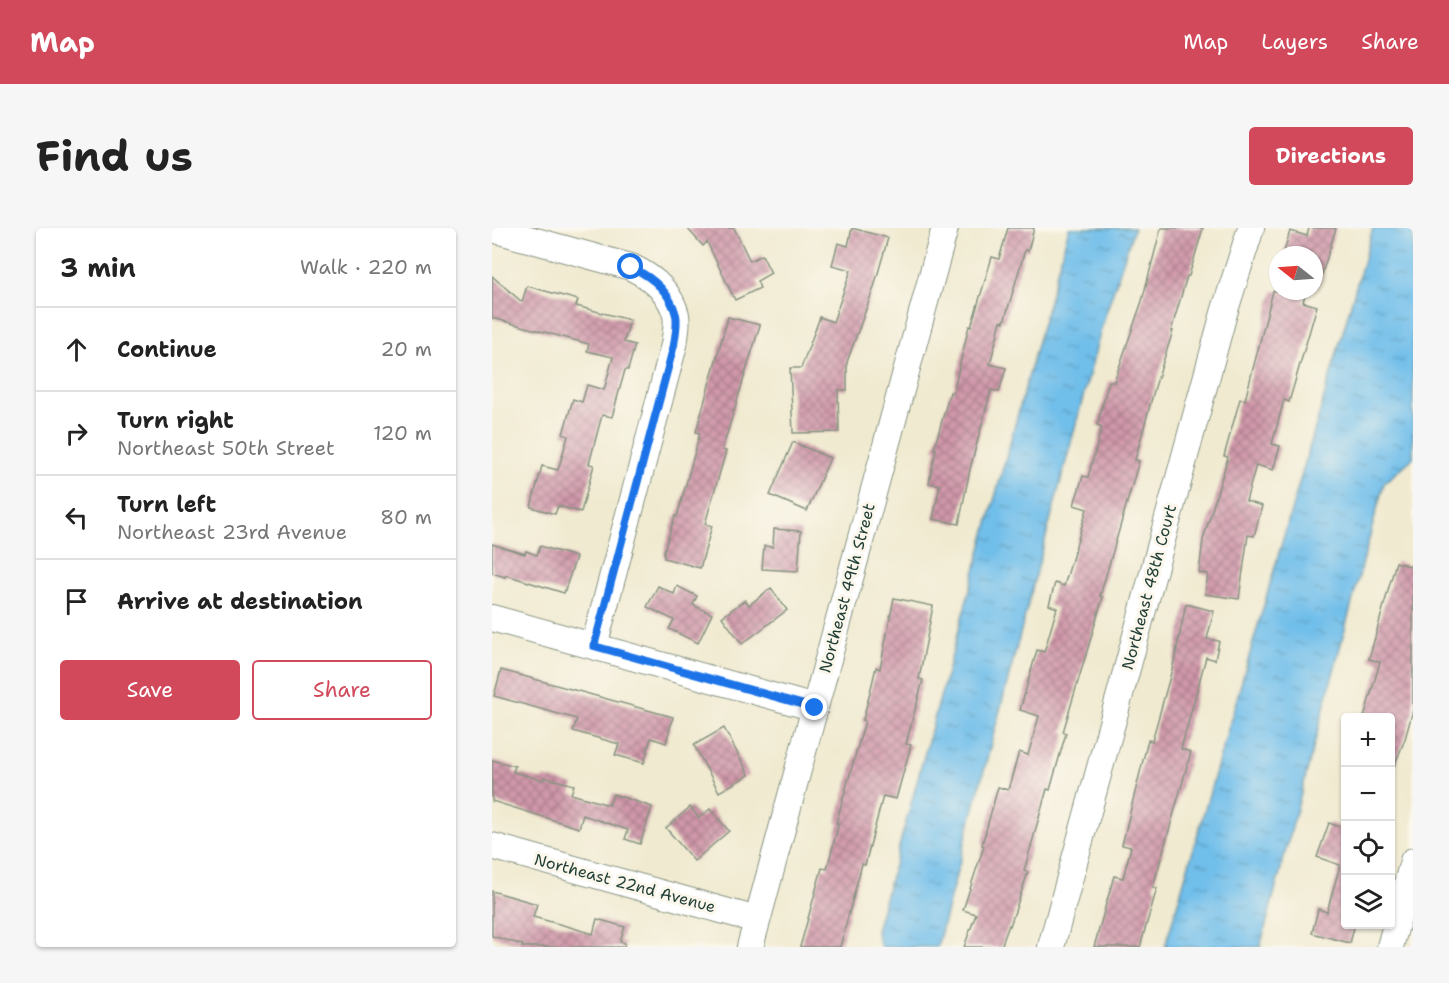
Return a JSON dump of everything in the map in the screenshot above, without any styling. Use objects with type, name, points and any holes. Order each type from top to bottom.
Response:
[{"type":"street","name":"Northeast 49th Street","points":[[750,947],[945,228]]},
{"type":"street","name":"Northeast 48th Court","points":[[1051,947],[1224,313],[1251,228]]},
{"type":"street","points":[[492,229],[631,267],[651,276],[668,296],[676,317],[674,345],[594,646]]},
{"type":"street","points":[[492,618],[815,708]]},
{"type":"street","name":"Northeast 22nd Avenue","points":[[492,846],[757,920]]},
{"type":"street","points":[[1390,947],[1413,861]]},
{"type":"water","points":[[1069,228],[1134,228],[1103,322],[937,947],[881,947],[876,931]]},
{"type":"water","points":[[1373,228],[1413,228],[1413,458],[1384,483],[1260,947],[1165,947]]},
{"type":"building","points":[[687,228],[734,228],[750,261],[762,255],[771,273],[757,281],[760,288],[735,300],[707,242],[703,246]]},
{"type":"building","points":[[852,228],[888,238],[874,287],[847,362],[847,390],[838,390],[839,432],[793,433],[790,368],[801,368],[820,317],[833,322],[851,270],[832,265],[838,243],[848,246]]},
{"type":"building","points":[[1008,228],[1034,228],[1028,251],[1025,250],[1004,322],[1001,321],[990,364],[1006,368],[999,392],[991,390],[970,469],[959,524],[933,519],[940,485],[929,483],[936,449],[934,449],[950,392],[953,393],[969,326],[971,327],[992,257],[999,259]]},
{"type":"building","points":[[1161,228],[1203,228],[1189,276],[1187,276],[1135,460],[1139,461],[1100,596],[1103,597],[1063,732],[1066,733],[1050,790],[1047,789],[1024,871],[1028,872],[1001,947],[964,947],[976,914],[963,910],[984,846],[982,845],[998,787],[1008,790],[1019,752],[1028,755],[1039,716],[1020,710],[1037,650],[1044,652],[1057,608],[1049,605],[1055,583],[1064,586],[1087,509],[1074,505],[1083,476],[1088,477],[1102,427],[1097,425],[1109,381],[1114,382],[1142,301]]},
{"type":"building","points":[[1309,228],[1336,228],[1323,271],[1323,246],[1286,246],[1290,231],[1307,236]]},
{"type":"building","points":[[492,276],[522,302],[527,286],[578,300],[576,306],[630,320],[624,342],[635,345],[628,370],[625,370],[612,417],[602,415],[589,464],[594,465],[581,512],[558,506],[555,514],[531,507],[542,466],[558,470],[568,436],[563,434],[573,399],[582,402],[587,385],[604,390],[613,357],[587,351],[589,344],[492,318]]},
{"type":"building","points":[[1271,300],[1304,300],[1303,302],[1317,306],[1289,402],[1284,400],[1272,444],[1280,446],[1273,470],[1256,465],[1246,501],[1262,506],[1254,536],[1248,535],[1239,599],[1205,594],[1208,574],[1199,573],[1203,540],[1228,457],[1224,456],[1240,399],[1245,400]]},
{"type":"building","points":[[728,317],[760,325],[722,450],[726,451],[705,524],[712,526],[700,568],[664,558],[664,551],[675,516],[677,517],[700,433],[696,432]]},
{"type":"building","points":[[793,442],[830,458],[807,511],[770,495]]},
{"type":"building","points":[[774,529],[801,531],[798,571],[762,569],[764,546],[773,547]]},
{"type":"building","points":[[492,544],[525,554],[526,551],[537,555],[540,546],[576,557],[564,593],[506,575],[505,577],[492,573]]},
{"type":"building","points":[[1396,562],[1413,567],[1413,710],[1395,764],[1395,713],[1365,713],[1380,662],[1369,659]]},
{"type":"building","points":[[658,586],[674,594],[677,586],[697,596],[693,605],[712,614],[698,643],[669,629],[674,620],[647,607]]},
{"type":"building","points":[[771,588],[787,610],[742,644],[722,617],[745,600],[749,605]]},
{"type":"building","points":[[894,598],[933,606],[919,679],[923,680],[906,744],[911,745],[896,799],[883,796],[840,947],[800,947],[822,868],[827,869],[839,823],[836,823],[865,721],[863,720],[876,667],[880,669]]},
{"type":"building","points":[[1186,604],[1214,611],[1207,639],[1219,641],[1215,660],[1206,657],[1181,749],[1191,752],[1153,887],[1157,888],[1140,947],[1094,947],[1114,876],[1123,878],[1131,847],[1122,845],[1148,740],[1152,741],[1174,662]]},
{"type":"building","points":[[501,670],[673,717],[666,743],[651,738],[644,763],[615,755],[619,744],[573,731],[577,719],[494,696]]},
{"type":"building","points":[[724,728],[749,775],[719,792],[694,745]]},
{"type":"building","points":[[492,760],[515,766],[513,772],[574,785],[571,794],[609,805],[613,794],[652,807],[640,844],[625,839],[628,830],[583,815],[579,828],[492,801]]},
{"type":"building","points":[[690,807],[699,818],[710,809],[729,831],[694,861],[666,828]]},
{"type":"building","points":[[1329,823],[1341,827],[1341,929],[1354,929],[1350,943],[1312,933],[1318,909],[1327,912],[1340,865],[1317,857]]},
{"type":"building","points":[[492,891],[537,904],[533,917],[593,934],[597,919],[625,927],[620,942],[625,943],[624,947],[522,947],[523,945],[492,936]]},
{"type":"route","points":[[631,267],[651,276],[668,296],[676,317],[674,345],[594,646],[815,708]]}]
